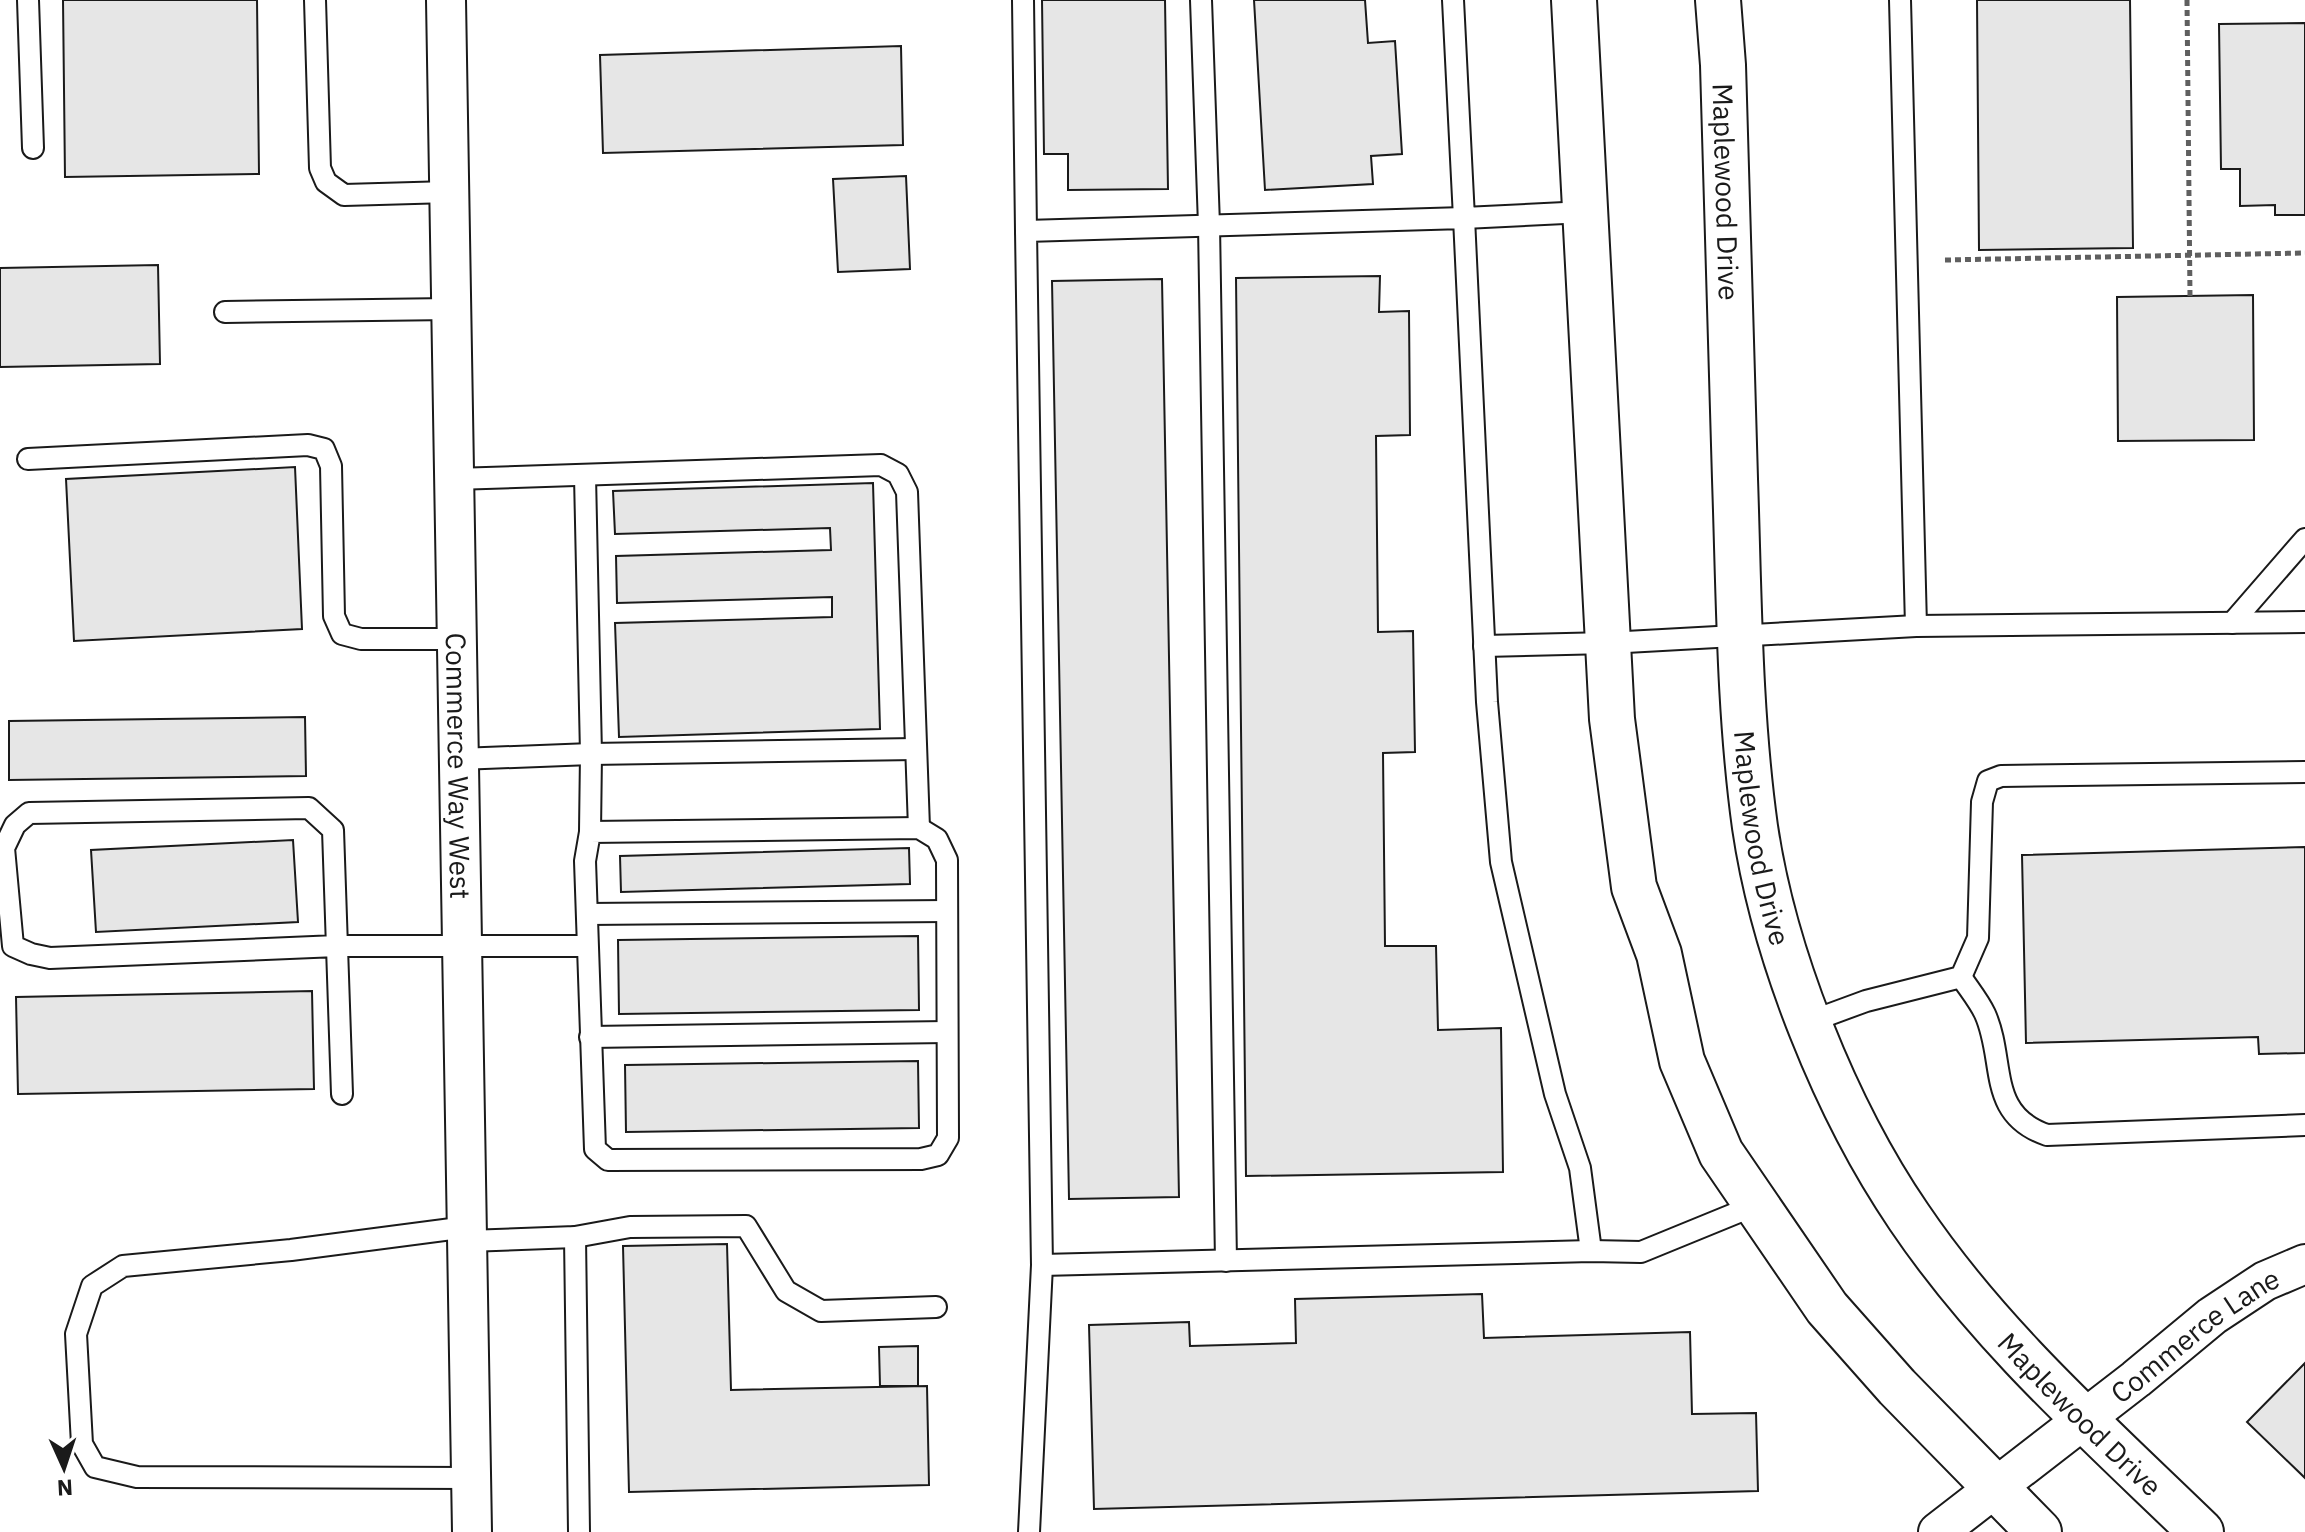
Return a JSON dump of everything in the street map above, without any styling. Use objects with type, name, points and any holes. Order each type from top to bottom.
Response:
[{"type":"street","name":"Commerce Way West","points":[[446,0],[472,1532]]},
{"type":"street","points":[[1574,0],[1612,719],[1634,887],[1659,954],[1682,1061],[1721,1153],[1827,1308],[1897,1387],[2039,1532]]},
{"type":"street","name":"Maplewood Drive","points":[[1718,0],[1723,65],[1744,718],[1756,830],[1781,941],[1809,1022],[1850,1115],[1906,1213],[1950,1275],[2024,1361],[2201,1532]]},
{"type":"street","name":"Commerce Lane","points":[[1938,1532],[2085,1420],[2212,1316],[2265,1281],[2305,1264]]},
{"type":"lane","points":[[28,0],[33,148]]},
{"type":"lane","points":[[315,0],[320,168],[326,182],[344,195],[449,192]]},
{"type":"lane","points":[[1023,0],[1042,1265],[1029,1532]]},
{"type":"lane","points":[[1201,0],[1209,225],[1226,1261]]},
{"type":"lane","points":[[1453,0],[1484,646],[1501,862],[1555,1094],[1580,1168],[1591,1251]]},
{"type":"lane","points":[[1900,0],[1916,626]]},
{"type":"lane","points":[[1026,231],[1585,212]]},
{"type":"lane","points":[[225,312],[451,309]]},
{"type":"lane","points":[[28,459],[308,445],[324,449],[331,466],[334,616],[342,634],[361,639],[456,639]]},
{"type":"lane","points":[[454,479],[881,465],[898,474],[907,492],[919,828]]},
{"type":"lane","points":[[585,476],[591,754],[590,832],[585,861],[595,1149],[608,1160],[921,1159],[938,1155],[948,1138],[947,860],[937,839],[919,828],[590,832]]},
{"type":"lane","points":[[2232,623],[2305,539]]},
{"type":"lane","points":[[1484,646],[1608,643],[1916,626],[2305,622]]},
{"type":"lane","points":[[459,759],[916,749]]},
{"type":"lane","points":[[1961,977],[1978,938],[1982,802],[1988,781],[2001,776],[2305,772]]},
{"type":"lane","points":[[342,1094],[337,946],[333,830],[309,808],[29,813],[15,825],[4,848],[13,946],[31,954],[50,958],[337,946],[587,946]]},
{"type":"lane","points":[[587,914],[947,911]]},
{"type":"lane","points":[[1809,1022],[1866,1001],[1961,977]]},
{"type":"lane","points":[[1961,977],[1986,1015],[2002,1087],[2013,1115],[2029,1129],[2047,1135],[2305,1125]]},
{"type":"lane","points":[[590,1037],[947,1032]]},
{"type":"lane","points":[[1042,1265],[1641,1252],[1756,1205]]},
{"type":"lane","points":[[471,1478],[137,1477],[95,1467],[82,1444],[76,1334],[92,1286],[123,1266],[291,1250],[467,1234],[575,1237],[630,1227],[746,1226],[786,1291],[821,1311],[936,1307]]},
{"type":"lane","points":[[575,1237],[579,1532]]},
{"type":"path","points":[[2187,0],[2190,296]]},
{"type":"path","points":[[1945,260],[2305,253]]},
{"type":"building","points":[[63,0],[257,0],[259,174],[65,177]]},
{"type":"building","points":[[1042,0],[1165,0],[1168,189],[1068,190],[1068,154],[1044,154]]},
{"type":"building","points":[[1254,0],[1365,0],[1368,43],[1395,41],[1402,154],[1371,156],[1373,184],[1265,190]]},
{"type":"building","points":[[1977,0],[2130,0],[2133,248],[1979,250]]},
{"type":"building","points":[[2305,23],[2305,215],[2275,215],[2275,205],[2240,206],[2240,169],[2221,169],[2219,24]]},
{"type":"building","points":[[901,46],[903,145],[603,153],[600,55]]},
{"type":"building","points":[[906,176],[910,269],[838,272],[833,179]]},
{"type":"building","points":[[158,265],[160,364],[0,367],[0,268]]},
{"type":"building","points":[[1380,276],[1379,312],[1409,311],[1410,435],[1376,436],[1378,632],[1413,631],[1415,752],[1383,753],[1385,946],[1436,946],[1438,1030],[1501,1028],[1503,1172],[1246,1176],[1236,278]]},
{"type":"building","points":[[1162,279],[1179,1197],[1069,1199],[1052,281]]},
{"type":"building","points":[[2253,295],[2254,440],[2118,441],[2117,297]]},
{"type":"building","points":[[295,467],[302,629],[74,641],[66,479]]},
{"type":"building","points":[[873,483],[880,729],[619,737],[615,623],[832,617],[832,597],[617,603],[616,556],[831,550],[830,528],[615,534],[613,491]]},
{"type":"building","points":[[305,717],[306,776],[9,780],[9,721]]},
{"type":"building","points":[[293,840],[298,922],[96,932],[91,850]]},
{"type":"building","points":[[2305,847],[2305,1053],[2259,1054],[2258,1037],[2026,1043],[2022,855]]},
{"type":"building","points":[[909,848],[910,884],[621,892],[620,856]]},
{"type":"building","points":[[918,936],[919,1010],[619,1014],[618,940]]},
{"type":"building","points":[[312,991],[314,1089],[18,1094],[16,997]]},
{"type":"building","points":[[918,1061],[919,1128],[626,1132],[625,1065]]},
{"type":"building","points":[[727,1244],[731,1390],[927,1386],[929,1485],[629,1492],[623,1246]]},
{"type":"building","points":[[1482,1294],[1484,1338],[1690,1332],[1692,1414],[1756,1413],[1758,1491],[1094,1509],[1089,1325],[1189,1322],[1190,1346],[1296,1343],[1295,1299]]},
{"type":"building","points":[[918,1346],[918,1386],[880,1386],[879,1347]]},
{"type":"building","points":[[2305,1363],[2305,1478],[2247,1422]]}]
